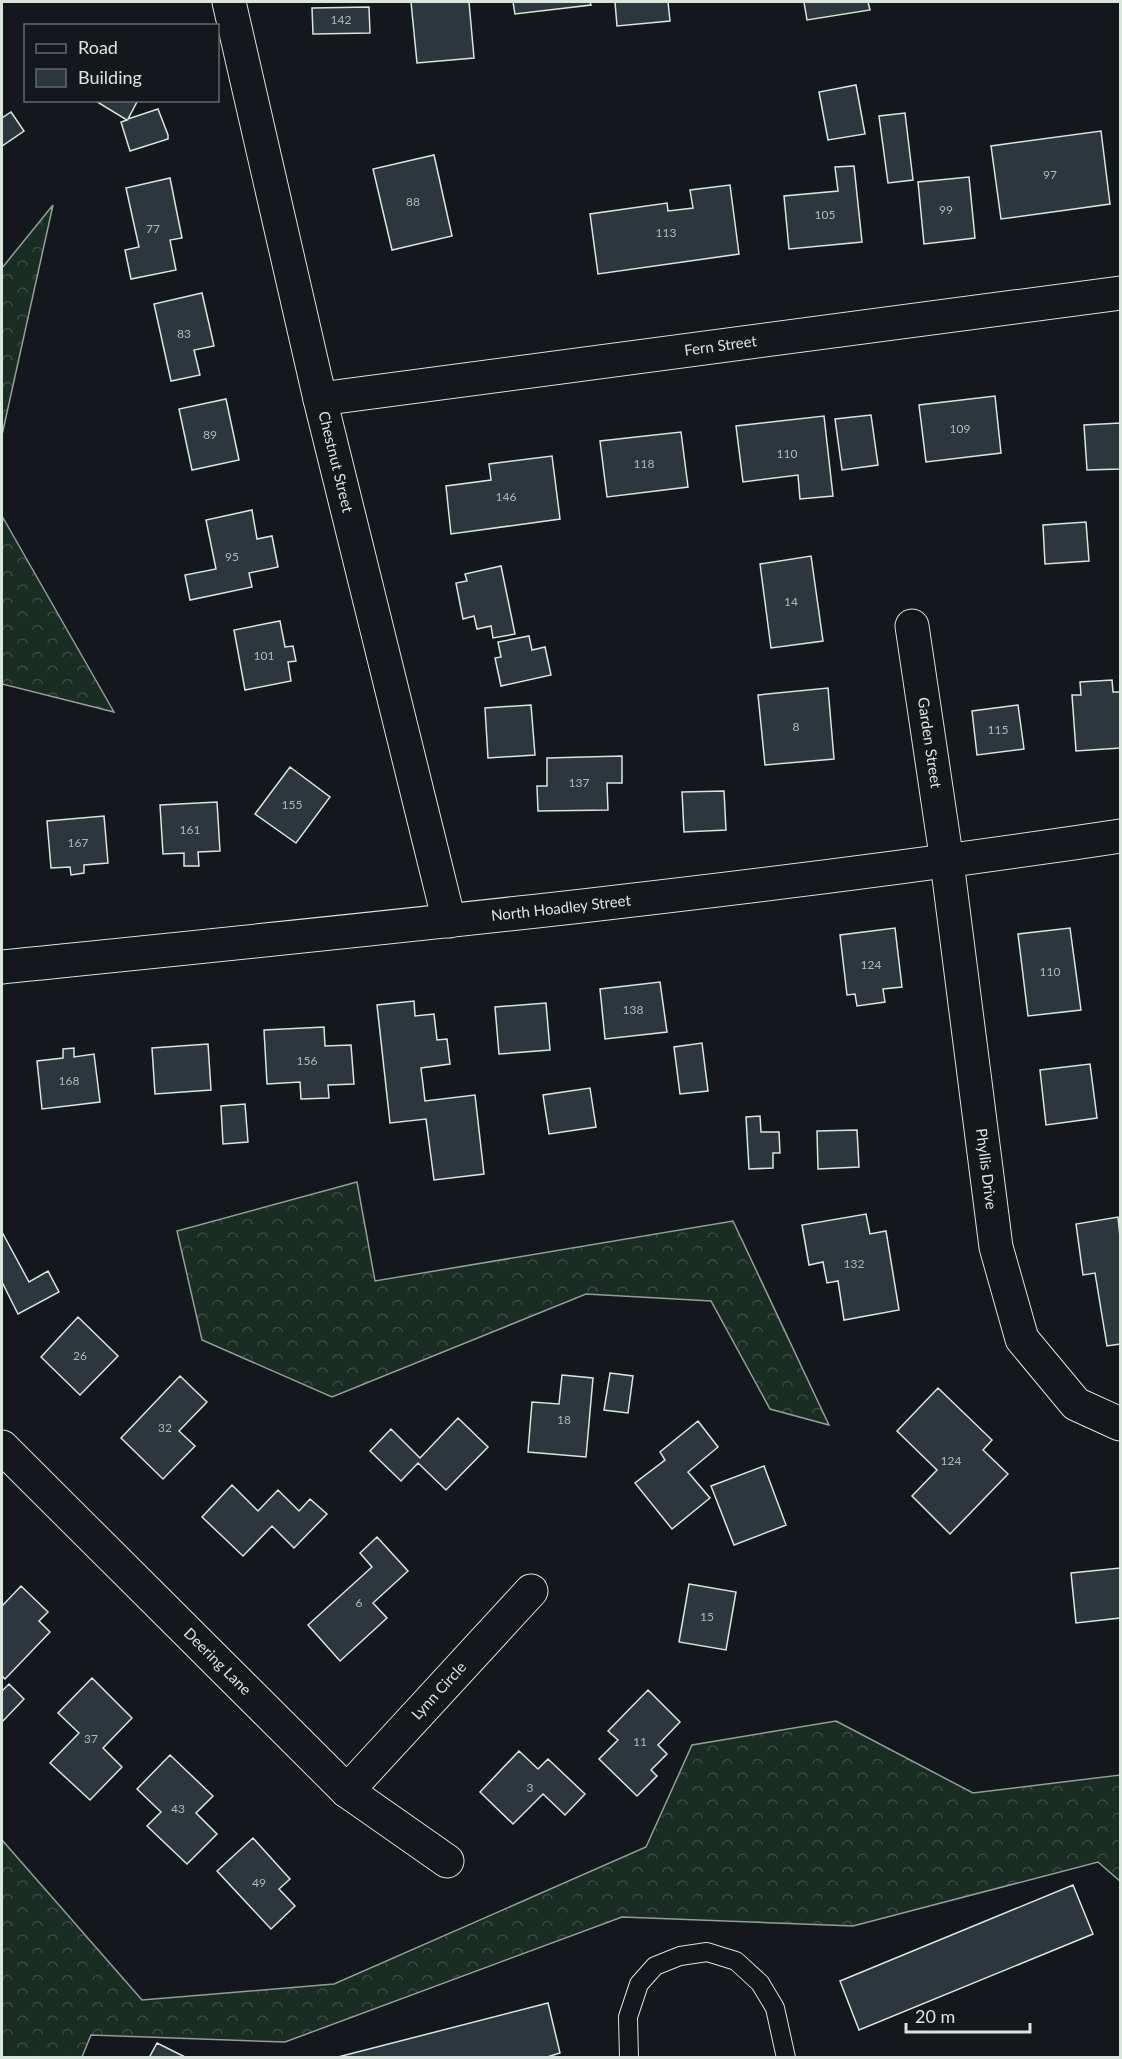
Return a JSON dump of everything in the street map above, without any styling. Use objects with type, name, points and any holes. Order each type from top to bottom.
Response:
[{"type":"street","name":"Chestnut Street","points":[[228,2],[320,399],[449,921]]},
{"type":"street","name":"Fern Street","points":[[320,399],[1120,293]]},
{"type":"street","name":"Garden Street","points":[[912,626],[947,862]]},
{"type":"street","name":"North Hoadley Street","points":[[2,968],[449,921],[947,862],[1120,836]]},
{"type":"street","name":"Phyllis Drive","points":[[947,862],[996,1247],[1022,1339],[1076,1404],[1120,1424]]},
{"type":"street","name":"Deering Lane","points":[[2,1447],[347,1791],[447,1861]]},
{"type":"street","name":"Lynn Circle","points":[[347,1791],[531,1591]]},
{"type":"lane","points":[[629,2058],[628,2017],[639,1984],[655,1966],[680,1956],[707,1952],[736,1961],[760,1983],[775,2008],[786,2058]]},
{"type":"green space","points":[[53,205],[2,435],[2,268]]},
{"type":"green space","points":[[2,516],[114,712],[2,684]]},
{"type":"green space","points":[[357,1182],[375,1281],[733,1221],[829,1425],[770,1409],[711,1301],[586,1294],[332,1397],[202,1340],[177,1231]]},
{"type":"green space","points":[[836,1721],[973,1793],[1120,1775],[1120,1881],[1098,1862],[853,1926],[622,1917],[285,2042],[91,2035],[82,2057],[2,2057],[2,1840],[142,2000],[334,1984],[646,1847],[692,1745]]},
{"type":"building","points":[[411,2],[469,2],[474,58],[417,63]]},
{"type":"building","points":[[513,2],[590,2],[591,5],[515,14]]},
{"type":"building","points":[[615,2],[668,2],[670,21],[617,26]]},
{"type":"building","points":[[804,2],[868,2],[870,10],[807,20]]},
{"type":"building","points":[[369,7],[370,33],[313,34],[312,8]]},
{"type":"building","points":[[856,85],[865,134],[828,140],[819,92]]},
{"type":"building","points":[[97,102],[137,102],[128,119],[158,109],[168,139],[130,151],[121,122],[127,120]]},
{"type":"building","points":[[11,112],[24,131],[2,146],[2,118]]},
{"type":"building","points":[[905,113],[913,180],[888,183],[879,116]]},
{"type":"building","points":[[1101,131],[1110,204],[1001,219],[991,146]]},
{"type":"building","points":[[434,155],[452,236],[392,250],[373,169]]},
{"type":"building","points":[[854,166],[862,242],[789,249],[784,196],[838,191],[835,167]]},
{"type":"building","points":[[969,177],[975,238],[924,244],[918,182]]},
{"type":"building","points":[[170,178],[182,238],[170,240],[176,270],[131,279],[125,250],[139,247],[126,188]]},
{"type":"building","points":[[730,185],[739,254],[598,274],[590,214],[667,203],[668,211],[693,208],[690,190]]},
{"type":"building","points":[[202,293],[214,346],[194,350],[200,375],[171,381],[154,304]]},
{"type":"building","points":[[995,396],[1001,453],[926,462],[919,405]]},
{"type":"building","points":[[226,399],[239,460],[192,470],[179,409]]},
{"type":"building","points":[[871,415],[878,465],[842,470],[835,419]]},
{"type":"building","points":[[824,416],[833,496],[800,499],[798,475],[743,482],[736,426]]},
{"type":"building","points":[[1120,423],[1120,469],[1087,470],[1084,425]]},
{"type":"building","points":[[681,432],[688,487],[607,497],[600,441]]},
{"type":"building","points":[[552,456],[560,519],[451,534],[446,486],[491,480],[489,464]]},
{"type":"building","points":[[252,510],[257,539],[272,536],[278,567],[249,573],[252,587],[190,600],[185,575],[216,569],[206,520]]},
{"type":"building","points":[[1086,522],[1089,561],[1045,564],[1043,525]]},
{"type":"building","points":[[811,556],[823,641],[771,648],[760,564]]},
{"type":"building","points":[[501,566],[515,634],[493,638],[491,626],[477,629],[474,616],[463,619],[456,583],[467,581],[465,574]]},
{"type":"building","points":[[280,621],[285,647],[293,646],[296,661],[288,662],[291,681],[245,690],[234,630]]},
{"type":"building","points":[[529,636],[532,650],[545,647],[551,675],[501,686],[495,658],[501,657],[498,642]]},
{"type":"building","points":[[1112,680],[1113,692],[1120,692],[1120,748],[1076,751],[1072,695],[1081,695],[1080,682]]},
{"type":"building","points":[[828,688],[834,759],[765,765],[758,695]]},
{"type":"building","points":[[531,705],[535,755],[488,758],[485,708]]},
{"type":"building","points":[[1018,705],[1024,749],[977,755],[972,711]]},
{"type":"building","points":[[622,756],[622,783],[607,783],[608,810],[538,811],[537,786],[547,786],[547,758]]},
{"type":"building","points":[[290,767],[330,797],[296,843],[255,814]]},
{"type":"building","points":[[724,791],[726,830],[684,832],[682,792]]},
{"type":"building","points":[[217,802],[220,851],[198,852],[199,866],[184,866],[184,853],[163,854],[160,805]]},
{"type":"building","points":[[104,816],[108,863],[84,865],[84,873],[71,875],[70,867],[51,868],[47,821]]},
{"type":"building","points":[[895,928],[902,987],[883,989],[885,1002],[857,1006],[855,994],[847,995],[840,935]]},
{"type":"building","points":[[1070,928],[1081,1010],[1028,1016],[1018,934]]},
{"type":"building","points":[[660,982],[667,1032],[605,1039],[600,989]]},
{"type":"building","points":[[414,1001],[415,1016],[434,1014],[437,1040],[447,1039],[450,1064],[421,1068],[425,1101],[475,1095],[484,1174],[434,1180],[426,1119],[390,1123],[377,1005]]},
{"type":"building","points":[[546,1003],[550,1050],[499,1054],[495,1007]]},
{"type":"building","points":[[324,1027],[325,1046],[351,1045],[354,1084],[328,1085],[329,1098],[301,1099],[300,1082],[267,1084],[264,1030]]},
{"type":"building","points":[[702,1043],[708,1091],[680,1094],[674,1047]]},
{"type":"building","points":[[208,1044],[211,1090],[155,1094],[152,1048]]},
{"type":"building","points":[[74,1048],[74,1057],[94,1054],[100,1102],[42,1109],[37,1061],[63,1058],[63,1049]]},
{"type":"building","points":[[1090,1064],[1097,1118],[1046,1125],[1040,1070]]},
{"type":"building","points":[[590,1088],[596,1127],[549,1134],[543,1095]]},
{"type":"building","points":[[245,1104],[248,1142],[223,1144],[221,1106]]},
{"type":"building","points":[[760,1116],[761,1132],[779,1132],[780,1153],[773,1153],[773,1168],[749,1169],[746,1117]]},
{"type":"building","points":[[857,1130],[859,1167],[818,1169],[817,1131]]},
{"type":"building","points":[[866,1214],[870,1234],[886,1231],[899,1310],[844,1320],[838,1281],[827,1283],[823,1262],[809,1265],[802,1225]]},
{"type":"building","points":[[1118,1217],[1120,1344],[1107,1346],[1095,1273],[1083,1275],[1076,1224]]},
{"type":"building","points":[[2,1232],[29,1282],[48,1271],[59,1292],[18,1314],[2,1282]]},
{"type":"building","points":[[78,1317],[118,1356],[80,1395],[41,1357]]},
{"type":"building","points":[[610,1373],[633,1376],[628,1413],[604,1410]]},
{"type":"building","points":[[562,1375],[593,1378],[586,1457],[528,1452],[532,1402],[559,1404]]},
{"type":"building","points":[[180,1376],[207,1402],[179,1431],[195,1446],[163,1479],[121,1438]]},
{"type":"building","points":[[938,1388],[992,1440],[983,1450],[1008,1474],[950,1534],[912,1496],[937,1470],[897,1431]]},
{"type":"building","points":[[458,1418],[488,1447],[446,1490],[418,1463],[401,1481],[370,1451],[391,1429],[420,1458]]},
{"type":"building","points":[[698,1421],[718,1447],[688,1472],[710,1498],[672,1529],[635,1483],[665,1460],[660,1452]]},
{"type":"building","points":[[764,1466],[786,1525],[734,1545],[711,1486]]},
{"type":"building","points":[[232,1485],[258,1511],[278,1490],[299,1511],[310,1499],[327,1514],[294,1548],[272,1526],[243,1556],[202,1517]]},
{"type":"building","points":[[377,1537],[408,1571],[373,1603],[387,1618],[340,1661],[308,1625],[372,1567],[360,1553]]},
{"type":"building","points":[[1120,1568],[1120,1618],[1076,1623],[1071,1573]]},
{"type":"building","points":[[689,1584],[736,1592],[726,1650],[679,1642]]},
{"type":"building","points":[[21,1586],[48,1612],[39,1621],[50,1632],[5,1679],[2,1676],[2,1606]]},
{"type":"building","points":[[92,1678],[132,1718],[103,1748],[122,1767],[90,1800],[50,1763],[79,1733],[58,1713]]},
{"type":"building","points":[[9,1684],[24,1699],[2,1722],[2,1691]]},
{"type":"building","points":[[648,1690],[680,1722],[658,1745],[667,1754],[651,1770],[657,1776],[637,1796],[599,1759],[618,1740],[608,1731]]},
{"type":"building","points":[[519,1751],[538,1769],[548,1759],[585,1794],[565,1815],[543,1794],[513,1824],[480,1792]]},
{"type":"building","points":[[170,1755],[213,1796],[196,1813],[217,1834],[187,1864],[147,1826],[161,1812],[137,1789]]},
{"type":"building","points":[[253,1838],[290,1879],[279,1889],[295,1906],[271,1929],[217,1871]]},
{"type":"building","points":[[1073,1885],[1093,1934],[859,2030],[840,1981]]},
{"type":"building","points":[[548,2003],[560,2053],[544,2058],[334,2058]]},
{"type":"building","points":[[157,2043],[187,2058],[149,2058]]}]
